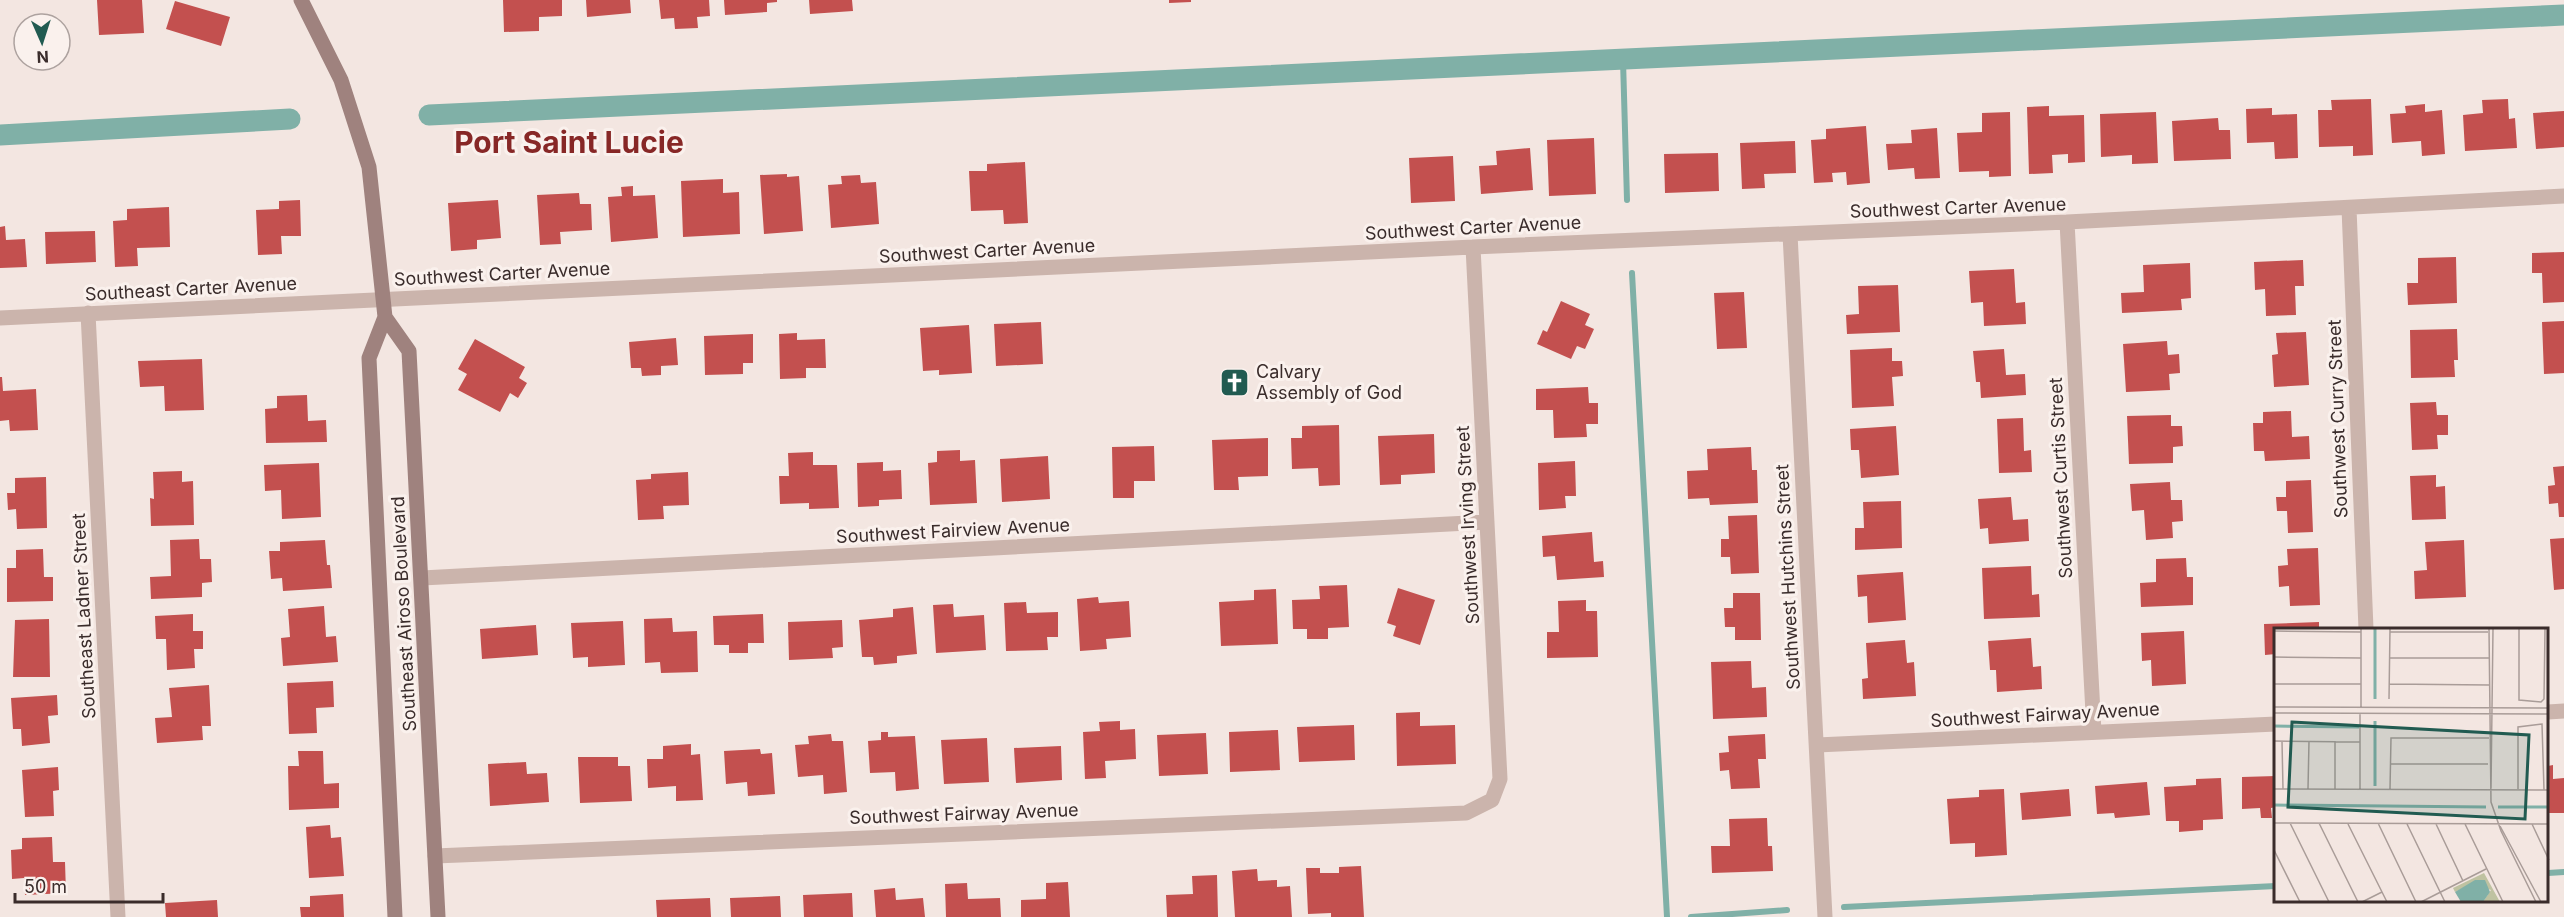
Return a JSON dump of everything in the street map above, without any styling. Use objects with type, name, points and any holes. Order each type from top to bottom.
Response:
[{"type":"main road","name":"Southeast Airoso Boulevard","points":[[301,0],[341,80],[369,167],[385,317],[369,358],[395,917]]},
{"type":"main road","name":"Southeast Airoso Boulevard","points":[[385,317],[409,351],[438,917]]},
{"type":"street","name":"Southwest Carter Avenue","points":[[383,300],[1473,247],[2067,222],[2564,196]]},
{"type":"street","name":"Southwest Curry Street","points":[[2349,208],[2366,628]]},
{"type":"street","name":"Southwest Curtis Street","points":[[2067,222],[2094,732]]},
{"type":"street","name":"Southwest Hutchins Street","points":[[1790,234],[1825,917]]},
{"type":"street","name":"Southwest Irving Street","points":[[1473,247],[1500,779],[1492,800]]},
{"type":"street","name":"Southeast Carter Avenue","points":[[0,318],[383,300]]},
{"type":"street","name":"Southeast Ladner Street","points":[[88,313],[118,917]]},
{"type":"street","name":"Southwest Fairview Avenue","points":[[422,578],[1487,522]]},
{"type":"street","points":[[2549,712],[2564,711]]},
{"type":"street","name":"Southwest Fairway Avenue","points":[[1816,745],[2274,724]]},
{"type":"street","name":"Southwest Fairway Avenue","points":[[435,856],[1466,813],[1492,800]]},
{"type":"building","points":[[97,0],[142,0],[144,33],[99,35]]},
{"type":"building","points":[[503,0],[562,0],[562,16],[539,17],[539,31],[504,32]]},
{"type":"building","points":[[586,0],[630,0],[631,13],[587,17]]},
{"type":"building","points":[[659,0],[709,0],[710,16],[697,17],[698,28],[675,29],[674,18],[661,19]]},
{"type":"building","points":[[724,0],[777,0],[777,2],[767,3],[767,12],[725,15]]},
{"type":"building","points":[[809,0],[852,0],[853,11],[810,14]]},
{"type":"building","points":[[1169,0],[1191,0],[1191,2],[1169,3]]},
{"type":"building","points":[[175,1],[230,17],[221,46],[166,29]]},
{"type":"building","points":[[2371,99],[2373,155],[2353,156],[2353,146],[2319,147],[2318,110],[2332,110],[2331,100]]},
{"type":"building","points":[[2508,99],[2509,119],[2515,118],[2517,148],[2465,151],[2463,115],[2483,113],[2482,100]]},
{"type":"building","points":[[2425,104],[2425,112],[2442,110],[2445,154],[2422,156],[2421,141],[2392,143],[2390,114],[2406,113],[2405,106]]},
{"type":"building","points":[[2049,106],[2049,116],[2084,115],[2085,162],[2068,163],[2068,154],[2052,155],[2053,173],[2029,174],[2027,107]]},
{"type":"building","points":[[2272,108],[2272,115],[2297,114],[2298,158],[2275,159],[2274,142],[2247,143],[2246,109]]},
{"type":"building","points":[[2564,111],[2564,147],[2536,149],[2533,113]]},
{"type":"building","points":[[2010,112],[2011,176],[1989,177],[1989,171],[1959,172],[1957,133],[1982,132],[1982,113]]},
{"type":"building","points":[[2156,112],[2158,163],[2132,164],[2132,155],[2101,157],[2100,114]]},
{"type":"building","points":[[2218,118],[2219,130],[2230,130],[2231,159],[2174,161],[2172,121]]},
{"type":"building","points":[[1866,126],[1870,183],[1847,185],[1846,172],[1832,173],[1833,182],[1814,183],[1811,140],[1826,139],[1826,129]]},
{"type":"building","points":[[1937,128],[1940,178],[1915,179],[1914,168],[1888,170],[1886,144],[1912,143],[1911,130]]},
{"type":"building","points":[[1594,138],[1596,194],[1549,196],[1547,140]]},
{"type":"building","points":[[1795,141],[1796,173],[1764,174],[1765,188],[1742,189],[1740,143]]},
{"type":"building","points":[[1530,148],[1533,190],[1481,194],[1479,166],[1497,165],[1496,151]]},
{"type":"building","points":[[1718,153],[1719,191],[1665,193],[1664,154]]},
{"type":"building","points":[[1453,156],[1455,201],[1411,203],[1409,158]]},
{"type":"building","points":[[1025,162],[1028,223],[1004,224],[1003,210],[971,211],[969,171],[987,171],[987,164]]},
{"type":"building","points":[[787,174],[787,177],[799,176],[803,231],[764,234],[760,175]]},
{"type":"building","points":[[860,175],[861,183],[876,182],[879,224],[831,228],[828,185],[842,184],[841,176]]},
{"type":"building","points":[[723,179],[723,193],[739,192],[740,234],[683,237],[681,181]]},
{"type":"building","points":[[633,186],[633,196],[655,195],[658,238],[611,242],[608,197],[622,196],[621,187]]},
{"type":"building","points":[[579,193],[580,204],[591,204],[592,230],[560,232],[561,244],[540,245],[537,195]]},
{"type":"building","points":[[300,200],[301,236],[281,236],[282,254],[258,255],[256,210],[279,209],[279,201]]},
{"type":"building","points":[[498,200],[501,238],[477,240],[477,249],[451,251],[448,203]]},
{"type":"building","points":[[169,207],[170,247],[137,248],[138,266],[115,267],[113,221],[127,220],[127,209]]},
{"type":"building","points":[[5,226],[6,240],[25,239],[27,267],[0,268],[0,227]]},
{"type":"building","points":[[95,231],[96,262],[46,264],[45,232]]},
{"type":"building","points":[[2564,252],[2564,302],[2543,303],[2542,273],[2532,273],[2532,253]]},
{"type":"building","points":[[2456,257],[2457,303],[2408,305],[2407,283],[2418,283],[2418,258]]},
{"type":"building","points":[[2303,260],[2304,286],[2295,286],[2296,315],[2266,316],[2265,289],[2255,290],[2254,262]]},
{"type":"building","points":[[2190,263],[2191,298],[2181,299],[2182,310],[2122,313],[2121,293],[2144,292],[2143,265]]},
{"type":"building","points":[[2014,269],[2016,303],[2025,302],[2026,324],[1984,326],[1983,302],[1971,303],[1969,271]]},
{"type":"building","points":[[1898,285],[1900,332],[1847,334],[1846,315],[1859,314],[1858,286]]},
{"type":"building","points":[[1744,292],[1747,348],[1717,349],[1714,293]]},
{"type":"building","points":[[1561,301],[1590,314],[1585,325],[1594,329],[1585,349],[1577,346],[1571,359],[1537,344],[1543,330],[1547,332]]},
{"type":"building","points":[[2564,321],[2564,373],[2544,374],[2542,322]]},
{"type":"building","points":[[1041,322],[1043,364],[996,366],[994,324]]},
{"type":"building","points":[[969,325],[972,373],[939,375],[939,370],[923,371],[920,328]]},
{"type":"building","points":[[2457,329],[2458,360],[2454,360],[2455,377],[2411,378],[2410,330]]},
{"type":"building","points":[[2306,332],[2309,385],[2274,387],[2272,355],[2278,354],[2276,333]]},
{"type":"building","points":[[797,333],[797,340],[825,339],[826,368],[806,368],[806,378],[780,379],[779,334]]},
{"type":"building","points":[[753,334],[753,363],[743,363],[743,374],[705,375],[704,336]]},
{"type":"building","points":[[676,338],[678,365],[661,366],[661,375],[642,376],[641,368],[631,368],[629,342]]},
{"type":"building","points":[[475,339],[525,367],[519,378],[527,383],[518,398],[510,393],[500,412],[458,390],[467,374],[458,369]]},
{"type":"building","points":[[2167,341],[2168,355],[2179,354],[2180,373],[2169,374],[2170,390],[2126,392],[2123,344]]},
{"type":"building","points":[[1892,348],[1892,361],[1902,361],[1903,376],[1892,377],[1894,406],[1852,408],[1850,350]]},
{"type":"building","points":[[2004,349],[2006,375],[2025,374],[2026,395],[1981,398],[1980,382],[1976,382],[1973,351]]},
{"type":"building","points":[[202,359],[204,410],[165,411],[164,386],[140,387],[138,361]]},
{"type":"building","points":[[0,377],[2,377],[3,391],[36,389],[38,430],[10,431],[9,420],[0,421]]},
{"type":"building","points":[[1588,387],[1589,403],[1598,403],[1598,424],[1586,424],[1587,437],[1554,438],[1553,410],[1536,410],[1536,389]]},
{"type":"building","points":[[307,395],[308,421],[326,420],[327,442],[266,443],[265,409],[277,408],[277,396]]},
{"type":"building","points":[[2436,402],[2437,415],[2448,415],[2448,435],[2437,435],[2438,449],[2412,450],[2410,403]]},
{"type":"building","points":[[2291,411],[2292,437],[2309,436],[2310,459],[2265,461],[2264,451],[2254,451],[2253,423],[2263,423],[2263,412]]},
{"type":"building","points":[[2171,415],[2171,426],[2182,426],[2183,446],[2173,447],[2173,463],[2129,464],[2127,416]]},
{"type":"building","points":[[2023,418],[2024,451],[2031,450],[2032,472],[1999,473],[1997,419]]},
{"type":"building","points":[[1339,425],[1340,485],[1319,486],[1318,468],[1292,469],[1291,438],[1302,438],[1302,426]]},
{"type":"building","points":[[1896,426],[1899,475],[1861,478],[1859,450],[1851,450],[1850,429]]},
{"type":"building","points":[[1434,434],[1435,473],[1401,475],[1401,484],[1380,485],[1378,436]]},
{"type":"building","points":[[1268,438],[1268,476],[1238,477],[1239,490],[1214,490],[1212,440]]},
{"type":"building","points":[[1154,446],[1155,481],[1134,481],[1134,498],[1113,498],[1112,447]]},
{"type":"building","points":[[1751,447],[1752,470],[1757,470],[1758,503],[1710,505],[1709,498],[1688,499],[1687,471],[1708,470],[1707,449]]},
{"type":"building","points":[[960,450],[960,461],[975,460],[977,503],[930,505],[928,463],[937,462],[937,451]]},
{"type":"building","points":[[813,452],[813,465],[837,465],[839,508],[809,509],[809,503],[780,504],[779,476],[789,476],[788,453]]},
{"type":"building","points":[[1048,456],[1050,499],[1002,502],[1000,459]]},
{"type":"building","points":[[1575,461],[1576,496],[1565,496],[1566,508],[1539,510],[1538,463]]},
{"type":"building","points":[[883,462],[883,471],[901,470],[902,499],[879,500],[879,506],[858,507],[857,463]]},
{"type":"building","points":[[319,463],[321,517],[282,519],[281,490],[265,491],[264,465]]},
{"type":"building","points":[[2564,466],[2564,517],[2559,517],[2558,503],[2549,504],[2548,486],[2555,485],[2553,467]]},
{"type":"building","points":[[182,471],[182,482],[193,481],[194,525],[151,526],[150,498],[154,499],[153,472]]},
{"type":"building","points":[[688,472],[689,505],[663,506],[664,519],[638,520],[636,480],[651,479],[651,474]]},
{"type":"building","points":[[2436,475],[2436,487],[2445,486],[2446,519],[2412,520],[2410,476]]},
{"type":"building","points":[[46,477],[47,528],[17,529],[16,509],[8,510],[7,493],[15,493],[15,478]]},
{"type":"building","points":[[2311,480],[2313,532],[2288,533],[2287,511],[2277,511],[2276,497],[2286,497],[2286,481]]},
{"type":"building","points":[[2170,482],[2171,500],[2182,500],[2183,521],[2172,522],[2173,538],[2146,540],[2144,510],[2132,511],[2130,484]]},
{"type":"building","points":[[2011,497],[2013,520],[2028,519],[2029,541],[1989,544],[1988,528],[1980,529],[1978,499]]},
{"type":"building","points":[[1901,501],[1902,548],[1855,550],[1855,528],[1864,528],[1863,502]]},
{"type":"building","points":[[1757,515],[1759,573],[1731,574],[1730,557],[1721,557],[1721,539],[1729,539],[1728,516]]},
{"type":"building","points":[[1592,532],[1594,562],[1603,561],[1604,577],[1557,580],[1555,556],[1543,557],[1542,536]]},
{"type":"building","points":[[2564,538],[2564,589],[2554,590],[2550,539]]},
{"type":"building","points":[[199,539],[200,559],[211,559],[212,582],[202,583],[202,597],[151,599],[150,577],[171,576],[170,540]]},
{"type":"building","points":[[325,540],[332,588],[283,591],[282,578],[271,579],[269,551],[280,551],[280,542]]},
{"type":"building","points":[[2464,540],[2466,597],[2415,599],[2414,571],[2427,570],[2425,542]]},
{"type":"building","points":[[2318,548],[2320,605],[2290,606],[2289,586],[2279,587],[2278,566],[2288,565],[2287,549]]},
{"type":"building","points":[[43,549],[44,577],[53,577],[53,601],[7,602],[7,568],[16,568],[16,550]]},
{"type":"building","points":[[2186,558],[2187,577],[2193,577],[2193,605],[2141,607],[2140,583],[2156,582],[2156,559]]},
{"type":"building","points":[[2031,566],[2032,595],[2039,594],[2040,617],[1984,619],[1982,568]]},
{"type":"building","points":[[1903,572],[1906,620],[1868,623],[1867,596],[1858,597],[1857,575]]},
{"type":"building","points":[[1347,585],[1349,627],[1328,628],[1328,639],[1307,639],[1307,629],[1293,629],[1292,600],[1320,599],[1319,586]]},
{"type":"building","points":[[1398,588],[1435,600],[1420,645],[1393,636],[1396,626],[1387,623]]},
{"type":"building","points":[[1276,589],[1278,644],[1221,646],[1219,602],[1254,600],[1254,590]]},
{"type":"building","points":[[1733,593],[1760,593],[1761,640],[1735,640],[1735,627],[1725,627],[1724,608],[1733,608]]},
{"type":"building","points":[[1098,597],[1099,603],[1129,601],[1131,637],[1106,639],[1107,649],[1080,651],[1077,599]]},
{"type":"building","points":[[1586,600],[1586,611],[1597,611],[1598,657],[1547,658],[1547,632],[1559,632],[1558,601]]},
{"type":"building","points":[[1026,602],[1027,613],[1058,612],[1058,637],[1047,637],[1048,650],[1006,651],[1004,603]]},
{"type":"building","points":[[953,604],[954,617],[984,615],[986,650],[936,653],[933,605]]},
{"type":"building","points":[[324,606],[326,637],[336,636],[338,662],[283,666],[281,638],[290,637],[288,609]]},
{"type":"building","points":[[913,607],[917,654],[897,656],[897,663],[874,665],[873,657],[862,657],[859,620],[893,617],[893,609]]},
{"type":"building","points":[[193,614],[193,631],[203,631],[203,649],[194,649],[195,668],[167,670],[166,639],[156,639],[155,616]]},
{"type":"building","points":[[763,614],[764,643],[748,643],[748,653],[729,653],[729,645],[714,645],[713,616]]},
{"type":"building","points":[[672,618],[673,632],[697,631],[698,672],[661,673],[660,662],[645,663],[644,619]]},
{"type":"building","points":[[49,619],[50,677],[13,677],[15,620]]},
{"type":"building","points":[[842,620],[843,647],[832,648],[833,658],[789,660],[788,622]]},
{"type":"building","points":[[623,621],[625,665],[588,667],[588,657],[573,658],[571,623]]},
{"type":"building","points":[[2319,622],[2319,628],[2274,628],[2274,654],[2265,655],[2264,624]]},
{"type":"building","points":[[536,625],[538,655],[482,659],[480,629]]},
{"type":"building","points":[[2184,631],[2186,684],[2152,686],[2151,660],[2142,661],[2141,633]]},
{"type":"building","points":[[2031,638],[2033,667],[2041,666],[2042,689],[1997,692],[1996,670],[1990,670],[1988,641]]},
{"type":"building","points":[[1905,640],[1907,663],[1914,662],[1916,696],[1863,699],[1862,679],[1868,678],[1866,643]]},
{"type":"building","points":[[1751,661],[1752,688],[1766,687],[1767,717],[1713,719],[1711,662]]},
{"type":"building","points":[[333,681],[334,707],[316,708],[317,733],[289,734],[287,683]]},
{"type":"building","points":[[209,685],[211,726],[202,726],[203,740],[157,743],[155,718],[172,717],[169,688]]},
{"type":"building","points":[[57,695],[58,715],[48,716],[50,743],[22,746],[21,729],[13,729],[11,698]]},
{"type":"building","points":[[1420,712],[1420,726],[1455,725],[1456,764],[1397,766],[1396,713]]},
{"type":"building","points":[[1120,721],[1120,730],[1135,729],[1136,759],[1105,761],[1106,778],[1085,779],[1083,732],[1100,731],[1099,722]]},
{"type":"building","points":[[1354,725],[1355,760],[1299,762],[1297,727]]},
{"type":"building","points":[[1278,730],[1280,770],[1230,772],[1229,732]]},
{"type":"building","points":[[881,732],[888,732],[888,737],[915,736],[919,789],[896,791],[895,772],[870,773],[868,741],[881,740]]},
{"type":"building","points":[[1206,733],[1208,774],[1159,776],[1157,735]]},
{"type":"building","points":[[831,734],[832,741],[843,741],[847,792],[824,794],[823,775],[798,777],[795,745],[809,744],[808,736]]},
{"type":"building","points":[[1765,734],[1766,759],[1758,759],[1760,788],[1731,789],[1729,770],[1720,771],[1719,753],[1729,752],[1728,736]]},
{"type":"building","points":[[987,738],[989,782],[944,784],[941,740]]},
{"type":"building","points":[[691,744],[691,755],[700,754],[703,800],[676,801],[676,786],[648,788],[647,759],[663,759],[663,746]]},
{"type":"building","points":[[1061,746],[1062,780],[1016,783],[1014,748]]},
{"type":"building","points":[[760,749],[761,754],[772,753],[775,794],[748,796],[747,782],[726,784],[724,751]]},
{"type":"building","points":[[298,751],[323,751],[324,784],[339,783],[339,808],[289,810],[288,766],[299,766]]},
{"type":"building","points":[[578,757],[618,757],[618,766],[630,766],[632,801],[580,803]]},
{"type":"building","points":[[526,762],[527,774],[547,773],[549,802],[490,806],[488,764]]},
{"type":"building","points":[[2553,765],[2553,779],[2564,778],[2564,813],[2549,813],[2549,766]]},
{"type":"building","points":[[58,767],[59,790],[53,791],[54,816],[25,817],[22,770]]},
{"type":"building","points":[[2274,776],[2272,818],[2261,818],[2260,808],[2242,809],[2242,777]]},
{"type":"building","points":[[2221,778],[2223,819],[2203,820],[2203,830],[2179,832],[2179,821],[2166,821],[2164,787],[2196,785],[2196,779]]},
{"type":"building","points":[[2147,782],[2150,815],[2115,818],[2114,813],[2097,814],[2095,786]]},
{"type":"building","points":[[2004,789],[2007,855],[1975,857],[1975,843],[1950,844],[1947,799],[1979,797],[1979,790]]},
{"type":"building","points":[[2069,789],[2071,816],[2022,820],[2020,793]]},
{"type":"building","points":[[1767,818],[1768,846],[1772,846],[1773,871],[1712,873],[1711,846],[1730,846],[1729,819]]},
{"type":"building","points":[[330,825],[331,838],[341,837],[344,876],[309,878],[306,827]]},
{"type":"building","points":[[52,837],[53,862],[65,862],[66,893],[25,895],[24,878],[12,879],[11,850],[22,849],[22,838]]},
{"type":"building","points":[[1361,866],[1364,917],[1331,917],[1331,913],[1308,914],[1306,868],[1320,868],[1320,873],[1339,873],[1339,867]]},
{"type":"building","points":[[1257,869],[1258,881],[1277,880],[1277,887],[1290,886],[1292,917],[1235,917],[1232,871]]},
{"type":"building","points":[[1217,875],[1218,917],[1167,917],[1166,895],[1193,894],[1192,876]]},
{"type":"building","points":[[1068,882],[1070,917],[1021,917],[1021,900],[1046,899],[1046,883]]},
{"type":"building","points":[[967,883],[968,899],[1000,898],[1001,917],[946,917],[945,884]]},
{"type":"building","points":[[895,888],[896,900],[923,898],[925,917],[876,917],[874,890]]},
{"type":"building","points":[[852,893],[853,917],[804,917],[803,895]]},
{"type":"building","points":[[343,894],[344,917],[301,917],[300,907],[310,907],[310,896]]},
{"type":"building","points":[[780,896],[781,917],[731,917],[730,898]]},
{"type":"building","points":[[710,898],[711,917],[657,917],[656,900]]},
{"type":"building","points":[[217,900],[218,917],[166,917],[165,903]]},
{"type":"waterway","points":[[429,115],[2564,15]]},
{"type":"waterway","points":[[1623,60],[1627,200]]},
{"type":"waterway","points":[[0,135],[290,119]]},
{"type":"waterway","points":[[1632,273],[1667,917]]},
{"type":"waterway","points":[[2549,873],[2564,872]]},
{"type":"waterway","points":[[1844,907],[2274,886]]},
{"type":"waterway","points":[[1691,917],[1787,910]]},
{"type":"place","name":"Calvary Assembly of God","points":[[1235,382]]},
{"type":"district","name":"Port Saint Lucie","points":[[569,143]]}]
